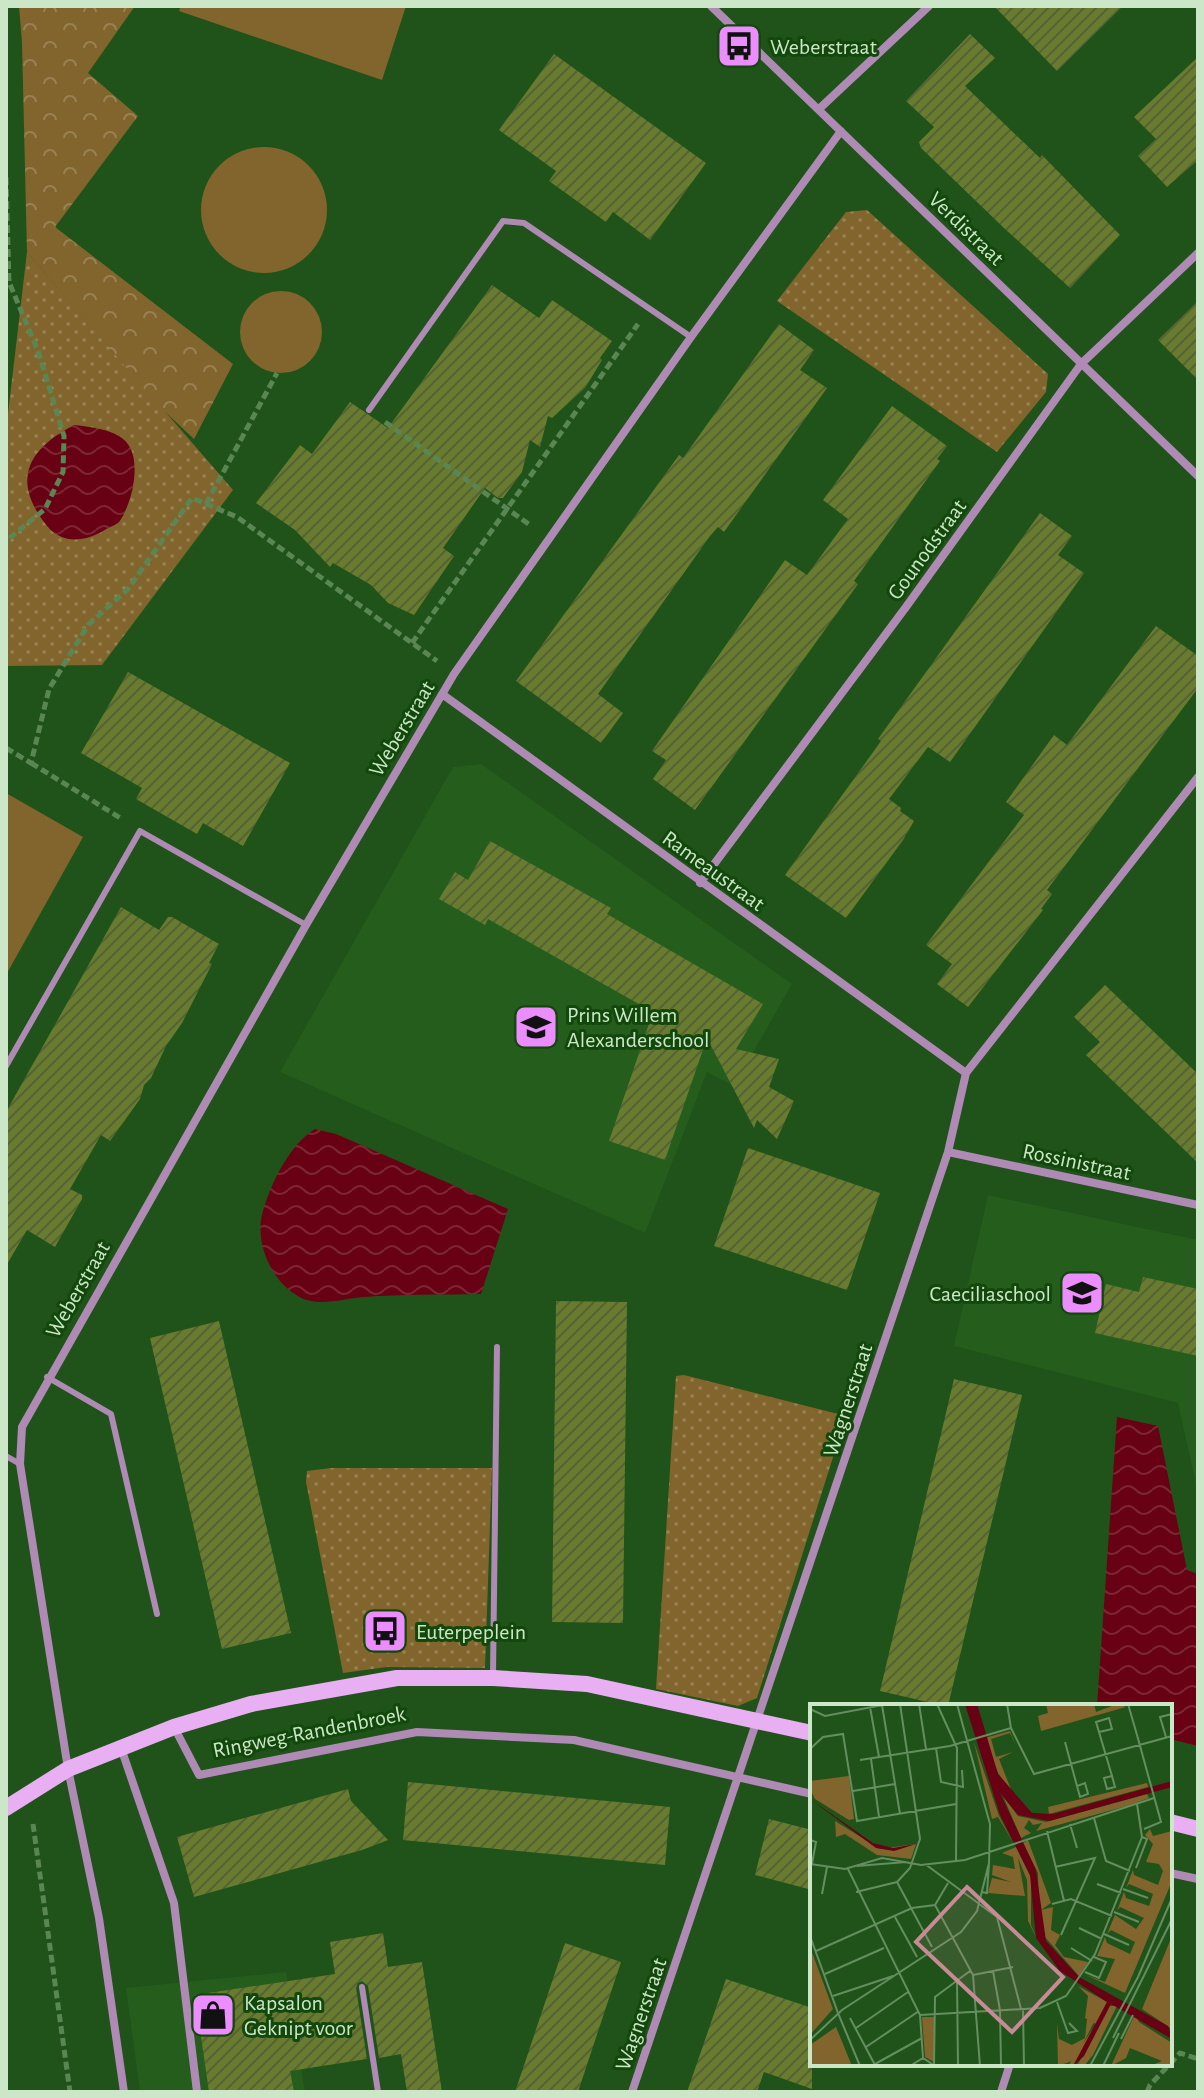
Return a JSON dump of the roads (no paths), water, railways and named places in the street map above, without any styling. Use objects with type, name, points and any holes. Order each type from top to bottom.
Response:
[{"type":"main road","name":"Ringweg-Randenbroek","points":[[6,1808],[68,1769],[174,1727],[251,1704],[397,1678],[493,1678],[587,1684],[810,1733]]},
{"type":"main road","points":[[1172,1822],[1198,1829]]},
{"type":"street","name":"Verdistraat","points":[[711,6],[1198,476]]},
{"type":"street","points":[[819,109],[929,6]]},
{"type":"street","name":"Weberstraat","points":[[68,1769],[20,1464],[22,1427],[47,1377],[306,925],[454,674],[691,337],[841,131]]},
{"type":"street","name":"Gounodstraat","points":[[700,883],[915,595],[1081,364],[1198,253]]},
{"type":"street","name":"Rameaustraat","points":[[442,694],[966,1073]]},
{"type":"street","name":"Wagnerstraat","points":[[632,2092],[948,1152],[966,1073],[1198,777]]},
{"type":"street","name":"Rossinistraat","points":[[948,1152],[1198,1205]]},
{"type":"street","name":"Ringweg-Randenbroek","points":[[174,1727],[199,1775],[417,1732],[574,1740],[810,1794]]},
{"type":"street","points":[[121,1747],[174,1903],[197,2092]]},
{"type":"street","points":[[68,1769],[99,1918],[124,2092]]},
{"type":"street","points":[[1172,1873],[1198,1879]]},
{"type":"street","points":[[1001,2092],[1009,2066]]},
{"type":"lane","points":[[369,410],[503,221],[524,223],[691,337]]},
{"type":"lane","points":[[6,1066],[140,831],[306,925]]},
{"type":"lane","points":[[493,1678],[497,1347]]},
{"type":"lane","points":[[47,1377],[111,1414],[157,1614]]},
{"type":"lane","points":[[6,1456],[20,1464]]},
{"type":"lane","points":[[362,1987],[378,2092]]},
{"type":"water","points":[[74,425],[103,430],[123,439],[130,447],[135,470],[131,496],[119,522],[95,535],[79,539],[64,538],[44,522],[34,506],[27,478],[36,454]]},
{"type":"water","points":[[315,1129],[336,1134],[508,1209],[481,1294],[379,1296],[322,1302],[303,1299],[288,1289],[272,1270],[263,1247],[263,1211],[283,1165],[297,1144]]},
{"type":"water","points":[[1117,1417],[1158,1426],[1187,1570],[1198,1574],[1198,1746],[1172,1740],[1172,1704],[1097,1704]]},
{"type":"place","name":"Weberstraat","points":[[739,46]]},
{"type":"place","name":"Prins Willem Alexanderschool","points":[[536,1027]]},
{"type":"place","name":"Caeciliaschool","points":[[1082,1293]]},
{"type":"place","name":"Euterpeplein","points":[[385,1631]]},
{"type":"place","name":"Kapsalon Geknipt voor","points":[[213,2015]]}]
